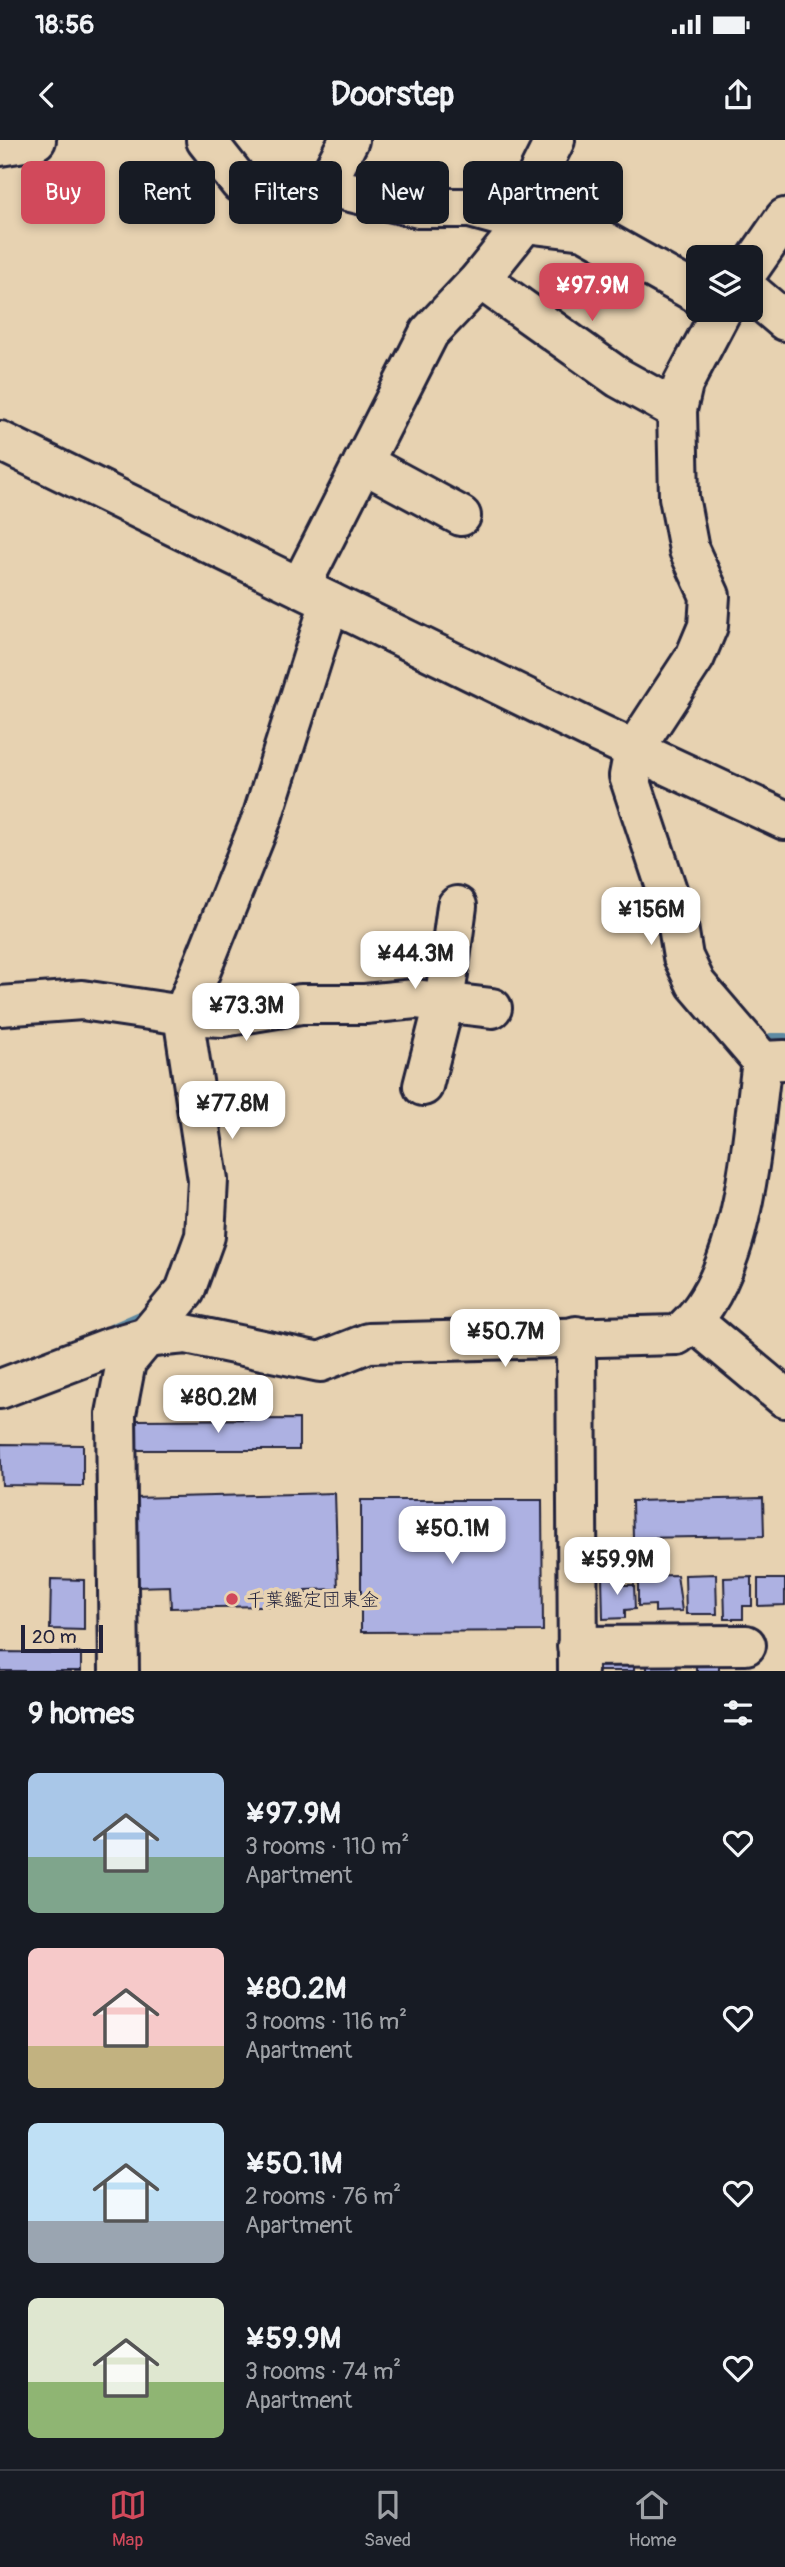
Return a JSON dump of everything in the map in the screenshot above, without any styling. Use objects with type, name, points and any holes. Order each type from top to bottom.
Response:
[{"type":"street","points":[[0,146],[36,140]]},
{"type":"street","points":[[206,140],[229,169]]},
{"type":"street","points":[[338,161],[349,140]]},
{"type":"street","points":[[544,161],[555,140]]},
{"type":"street","points":[[342,190],[419,208],[463,208]]},
{"type":"street","points":[[763,250],[785,218]]},
{"type":"street","points":[[119,1671],[116,1415],[126,1362],[143,1338],[185,1291],[205,1236],[208,1180],[183,1015],[262,818],[315,594],[363,463],[429,332],[480,279],[524,224]]},
{"type":"street","points":[[533,224],[584,230],[686,287]]},
{"type":"street","points":[[480,279],[619,378],[677,410]]},
{"type":"street","points":[[763,302],[785,321]]},
{"type":"street","points":[[0,1390],[111,1347],[143,1338],[186,1334],[320,1362],[368,1343],[677,1335],[694,1322],[710,1296],[740,1220],[774,1060],[695,984],[683,957],[677,919],[629,776],[634,750],[695,657],[708,626],[709,596],[689,550],[679,497],[677,410],[683,384],[716,322]]},
{"type":"street","points":[[0,441],[785,821]]},
{"type":"street","points":[[363,463],[461,516]]},
{"type":"street","points":[[423,1086],[444,1004],[457,906]]},
{"type":"street","points":[[0,1006],[82,999],[183,1015],[223,1017],[301,1004],[415,999],[492,1008]]},
{"type":"street","points":[[694,1322],[785,1398]]},
{"type":"street","points":[[576,1336],[578,1659],[746,1645]]},
{"type":"building","points":[[299,1419],[299,1450],[137,1450],[137,1420]]},
{"type":"building","points":[[0,1444],[83,1445],[83,1486],[2,1485]]},
{"type":"building","points":[[335,1493],[338,1589],[306,1590],[307,1605],[171,1608],[170,1586],[135,1587],[133,1498]]},
{"type":"building","points":[[763,1498],[764,1536],[633,1538],[632,1501]]},
{"type":"building","points":[[361,1500],[542,1500],[543,1631],[361,1632]]},
{"type":"building","points":[[716,1574],[717,1614],[686,1614],[685,1575]]},
{"type":"building","points":[[602,1575],[624,1575],[624,1585],[634,1585],[635,1609],[625,1610],[625,1618],[603,1619]]},
{"type":"building","points":[[677,1575],[682,1611],[655,1612],[655,1605],[638,1606],[638,1576]]},
{"type":"building","points":[[752,1577],[752,1606],[743,1606],[743,1619],[725,1619],[724,1578]]},
{"type":"building","points":[[51,1579],[84,1580],[84,1630],[50,1629]]},
{"type":"building","points":[[758,1579],[785,1579],[785,1605],[758,1606]]},
{"type":"building","points":[[0,1652],[81,1653],[81,1671],[0,1671]]},
{"type":"building","points":[[676,1664],[677,1671],[647,1671],[647,1665]]},
{"type":"building","points":[[634,1665],[634,1671],[597,1671],[597,1666]]},
{"type":"building","points":[[696,1665],[719,1665],[719,1671],[696,1671]]},
{"type":"waterway","points":[[771,1037],[785,1037]]},
{"type":"waterway","points":[[111,1328],[138,1316]]},
{"type":"place","name":"千葉鑑定団東金","points":[[232,1599]]}]
